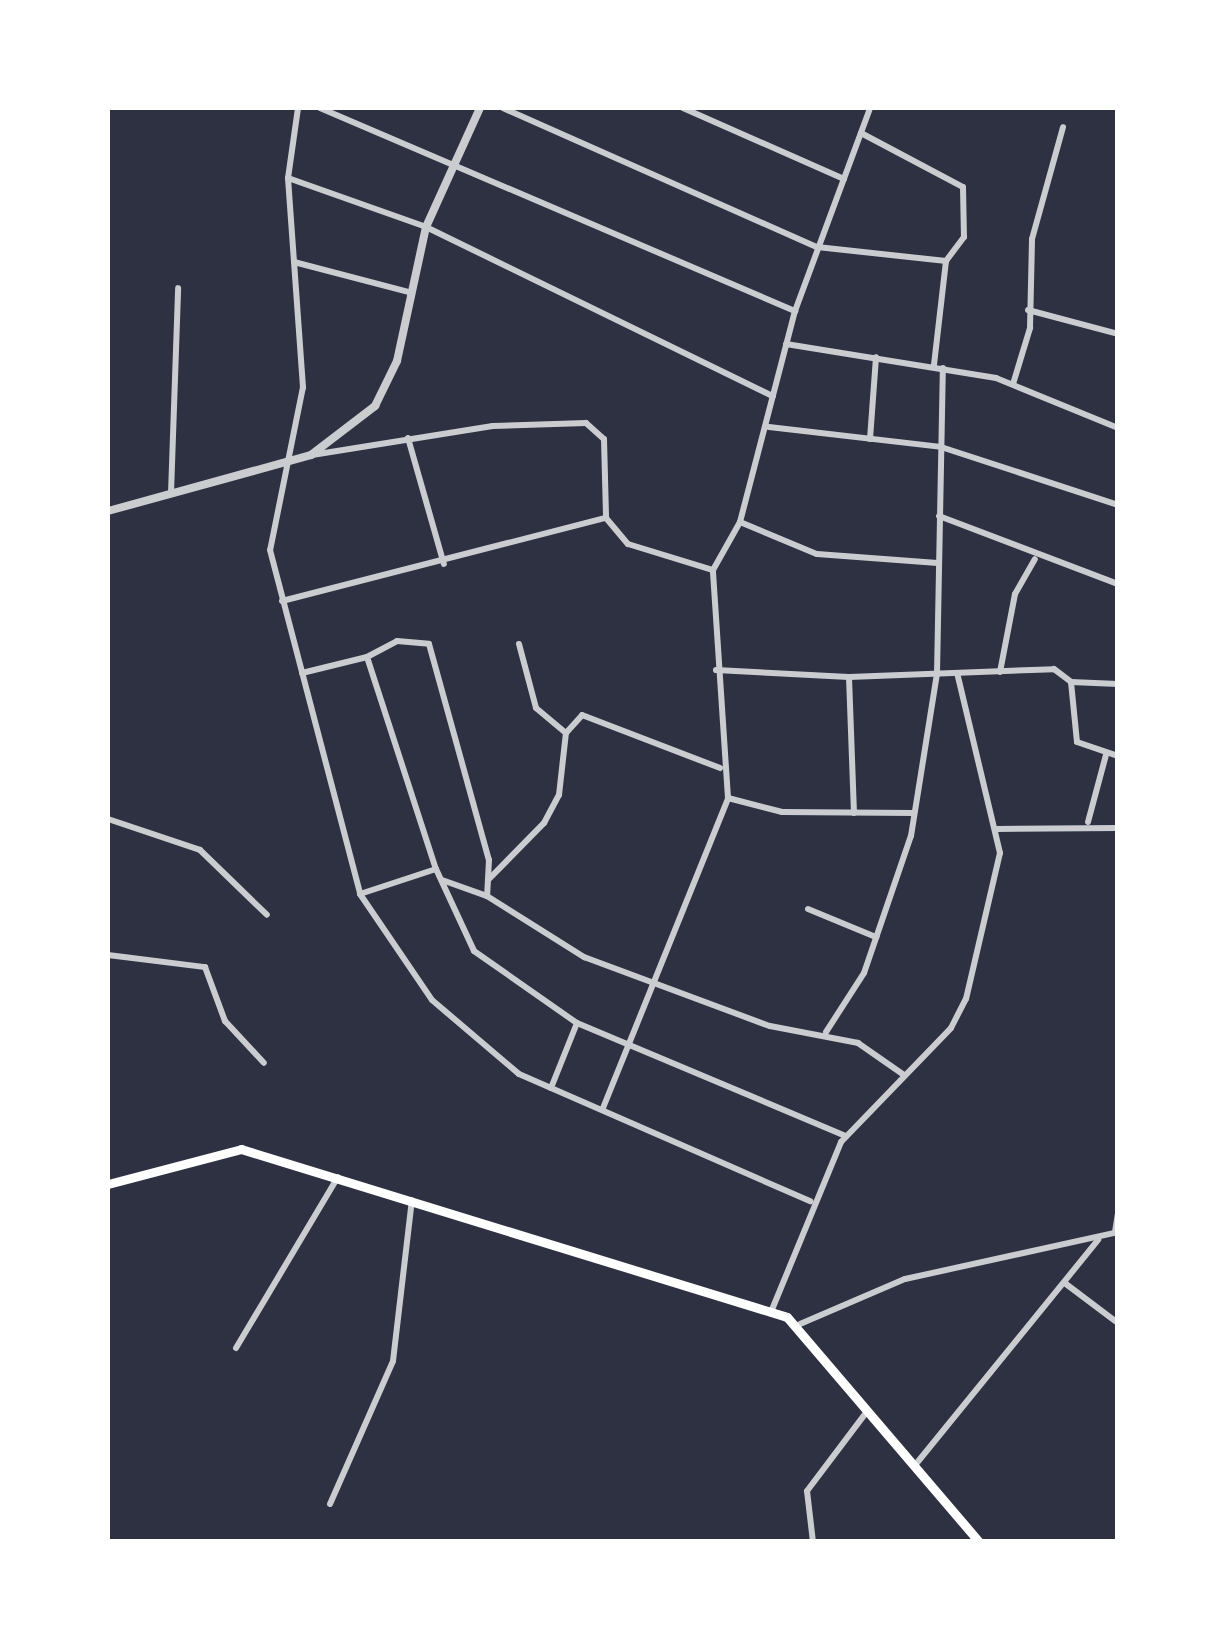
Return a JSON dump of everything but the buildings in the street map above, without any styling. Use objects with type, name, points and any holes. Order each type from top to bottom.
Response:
[{"type":"main road","points":[[108,1184],[241,1148],[771,1312],[800,1324],[979,1542]]},
{"type":"street","points":[[298,108],[288,178],[303,387],[283,463],[270,550],[360,894],[432,1000],[485,1050],[551,1088],[810,1202]]},
{"type":"street","points":[[320,108],[455,162],[795,311]]},
{"type":"street","points":[[311,455],[375,406],[412,293],[426,227],[480,108]]},
{"type":"street","points":[[502,108],[817,247],[946,261]]},
{"type":"street","points":[[682,108],[844,178]]},
{"type":"street","points":[[602,1108],[628,1043],[658,985],[728,798],[720,768],[713,570],[740,522],[769,427],[795,311],[870,108]]},
{"type":"street","points":[[1013,384],[1028,310],[1032,240],[1063,127]]},
{"type":"street","points":[[826,1032],[877,937],[914,813],[936,674],[939,367],[946,261],[964,236],[962,187],[861,133]]},
{"type":"street","points":[[288,178],[426,227],[773,396]]},
{"type":"street","points":[[294,262],[412,293]]},
{"type":"street","points":[[172,492],[178,288]]},
{"type":"street","points":[[1028,310],[1117,333]]},
{"type":"street","points":[[786,344],[939,367],[1013,384],[1118,428]]},
{"type":"street","points":[[870,439],[876,357]]},
{"type":"street","points":[[108,511],[311,455],[408,438],[493,426],[597,428],[606,518],[628,544],[713,570]]},
{"type":"street","points":[[769,427],[941,447],[1118,506]]},
{"type":"street","points":[[408,438],[444,564]]},
{"type":"street","points":[[939,516],[1035,560],[1118,584]]},
{"type":"street","points":[[282,600],[444,564],[606,518]]},
{"type":"street","points":[[740,522],[817,554],[938,562]]},
{"type":"street","points":[[1000,672],[1015,594],[1035,560]]},
{"type":"street","points":[[302,673],[367,657],[397,641],[428,644],[488,880],[487,896]]},
{"type":"street","points":[[519,644],[536,708],[566,733]]},
{"type":"street","points":[[367,657],[436,869],[474,951],[577,1023],[846,1136]]},
{"type":"street","points":[[716,670],[849,677],[1054,669],[1071,682],[1118,684]]},
{"type":"street","points":[[771,1312],[810,1202],[846,1136],[904,1076],[966,999],[998,829],[957,673]]},
{"type":"street","points":[[849,677],[854,813]]},
{"type":"street","points":[[1071,682],[1077,742],[1118,756]]},
{"type":"street","points":[[488,880],[559,795],[566,733],[582,714],[601,718],[720,768]]},
{"type":"street","points":[[1088,822],[1106,754]]},
{"type":"street","points":[[728,798],[854,813],[914,813]]},
{"type":"street","points":[[108,820],[200,850],[267,915]]},
{"type":"street","points":[[998,829],[1088,822],[1118,828]]},
{"type":"street","points":[[360,894],[436,869]]},
{"type":"street","points":[[442,880],[487,896],[584,957],[770,1026],[826,1032],[904,1076]]},
{"type":"street","points":[[808,909],[877,937]]},
{"type":"street","points":[[108,955],[205,968],[225,1021],[264,1063]]},
{"type":"street","points":[[551,1088],[577,1023]]},
{"type":"street","points":[[236,1348],[339,1176]]},
{"type":"street","points":[[330,1504],[394,1361],[412,1198]]},
{"type":"street","points":[[800,1324],[904,1279],[1099,1239],[1116,1233],[1118,1214]]},
{"type":"street","points":[[916,1464],[1099,1239]]},
{"type":"street","points":[[1066,1284],[1118,1323]]},
{"type":"street","points":[[813,1542],[806,1491],[869,1409]]}]
